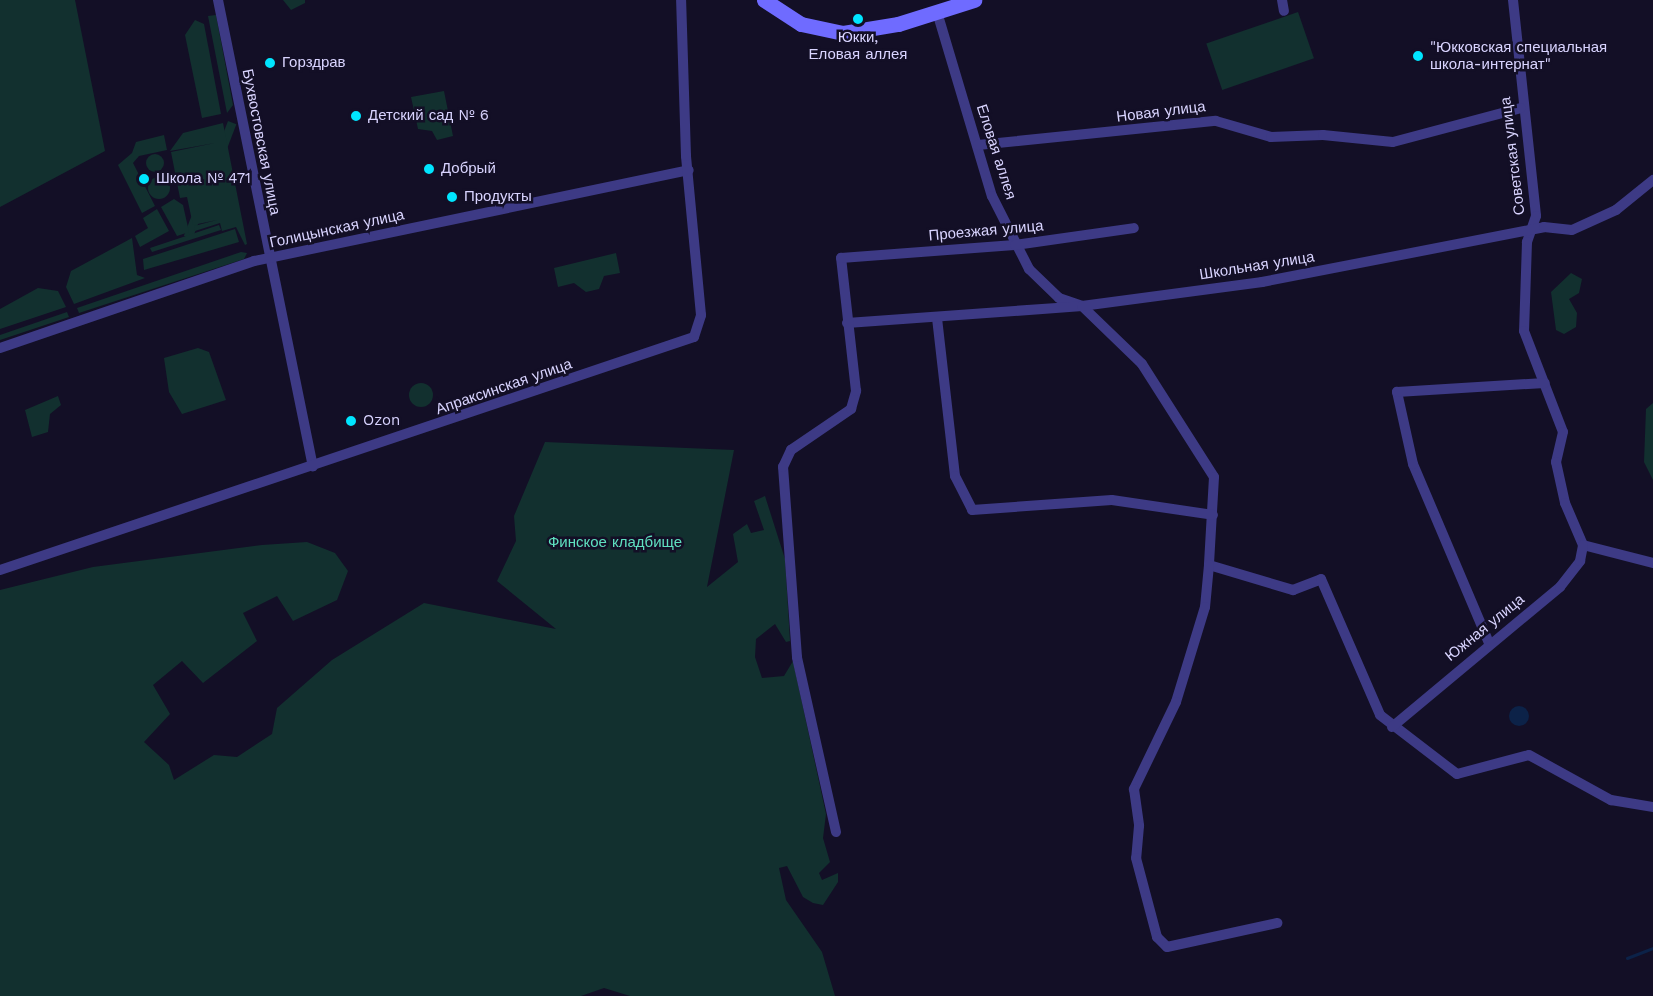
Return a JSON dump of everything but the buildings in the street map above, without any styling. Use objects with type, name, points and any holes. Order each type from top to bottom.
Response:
[{"type":"main road","points":[[764,0],[801,24],[843,33],[937,12],[974,0]]},
{"type":"street","name":"Бухвостовская улица","points":[[218,0],[268,259],[314,466]]},
{"type":"street","name":"Апраксинская улица","points":[[0,570],[694,337],[701,315],[688,170],[681,0]]},
{"type":"street","name":"Советская улица","points":[[1513,0],[1521,108],[1532,166],[1533,231],[1527,242],[1524,331],[1563,432],[1556,462],[1583,544]]},
{"type":"street","name":"Еловая аллея","points":[[937,12],[992,196],[1015,245],[1029,269],[1059,298],[1082,306]]},
{"type":"street","name":"Новая улица","points":[[978,145],[1215,121],[1271,137],[1323,135],[1393,142],[1521,108]]},
{"type":"street","name":"Голицынская улица","points":[[0,348],[268,259],[688,170]]},
{"type":"street","name":"Школьная улица","points":[[847,323],[1082,306],[1262,282],[1533,231],[1590,225],[1653,180]]},
{"type":"street","name":"Проезжая улица","points":[[847,323],[841,258],[1015,245],[1134,228]]},
{"type":"street","points":[[1082,306],[1142,364],[1193,440],[1214,477],[1205,607],[1176,702],[1134,789],[1139,826],[1136,858],[1157,937],[1167,947],[1277,923]]},
{"type":"street","points":[[937,318],[955,476],[972,510],[1112,500],[1213,515]]},
{"type":"street","points":[[836,832],[796,657],[783,467],[791,450],[851,410],[856,391],[847,323]]},
{"type":"street","points":[[1489,643],[1413,465],[1397,392],[1545,383]]},
{"type":"street","points":[[1583,544],[1653,563]]},
{"type":"street","name":"Южная улица","points":[[1392,727],[1489,643],[1560,587],[1580,561],[1583,544]]},
{"type":"street","points":[[1209,565],[1293,590],[1321,579],[1376,707],[1392,727],[1457,774],[1529,755],[1611,800],[1653,807]]},
{"type":"green space","points":[[0,0],[75,0],[105,151],[0,207]]},
{"type":"green space","points":[[283,0],[305,0],[305,3],[291,10]]},
{"type":"green space","points":[[1298,12],[1314,58],[1222,90],[1206,44]]},
{"type":"green space","points":[[216,15],[233,105],[227,113],[208,16]]},
{"type":"green space","points":[[195,20],[204,24],[221,114],[202,118],[185,35]]},
{"type":"green space","points":[[444,91],[453,136],[437,140],[432,131],[418,129],[411,97]]},
{"type":"green space","points":[[228,121],[236,124],[192,239],[184,236]]},
{"type":"green space","points":[[223,123],[247,244],[245,245],[236,227],[222,231],[220,223],[195,231],[194,226],[217,220],[193,225],[187,197],[180,198],[171,152],[215,143],[170,151],[183,133]]},
{"type":"green space","points":[[164,135],[167,150],[139,156],[133,163],[155,206],[142,213],[118,165],[132,153],[136,142]]},
{"type":"green space","points":[[151,154],[159,154],[164,159],[162,170],[151,172],[146,167],[146,159]]},
{"type":"green space","points":[[159,177],[167,180],[170,188],[167,196],[159,199],[151,196],[148,188],[151,180]]},
{"type":"green space","points":[[174,199],[183,205],[189,232],[177,236],[161,207]]},
{"type":"green space","points":[[157,209],[169,231],[140,247],[135,236],[148,228],[143,218]]},
{"type":"green space","points":[[219,225],[221,230],[152,252],[150,248]]},
{"type":"green space","points":[[235,229],[239,242],[144,270],[143,259]]},
{"type":"green space","points":[[132,238],[137,275],[145,278],[74,304],[66,287],[71,271]]},
{"type":"green space","points":[[241,252],[247,253],[244,259],[79,313],[77,308]]},
{"type":"green space","points":[[616,253],[620,273],[604,276],[599,289],[586,292],[574,283],[558,287],[554,268]]},
{"type":"green space","points":[[1571,273],[1582,279],[1579,293],[1569,299],[1577,313],[1576,327],[1564,334],[1556,330],[1551,292]]},
{"type":"green space","points":[[38,288],[58,291],[66,307],[0,329],[0,309]]},
{"type":"green space","points":[[67,312],[69,317],[0,340],[0,335]]},
{"type":"green space","points":[[198,348],[209,352],[226,400],[182,414],[169,392],[164,358]]},
{"type":"green space","points":[[416,383],[426,383],[433,390],[433,400],[426,407],[416,407],[409,400],[409,390]]},
{"type":"green space","points":[[58,396],[61,405],[50,414],[48,432],[32,437],[25,410]]},
{"type":"green space","points":[[1653,403],[1653,480],[1644,462],[1646,409]]},
{"type":"green space","name":"Финское кладбище","points":[[545,442],[734,450],[707,587],[738,562],[733,534],[747,524],[751,533],[764,530],[754,501],[765,496],[785,559],[790,641],[786,642],[775,624],[756,639],[755,657],[762,678],[784,676],[793,661],[826,814],[823,838],[830,862],[819,873],[822,880],[838,873],[838,882],[823,905],[813,903],[803,897],[787,866],[779,868],[786,900],[822,952],[835,996],[630,996],[604,988],[581,996],[0,996],[0,590],[93,567],[262,545],[307,542],[335,553],[348,571],[337,600],[293,621],[277,596],[243,613],[257,641],[203,683],[182,661],[153,685],[170,714],[144,742],[169,765],[174,780],[214,755],[237,757],[272,734],[277,708],[332,660],[424,603],[556,629],[497,581],[516,541],[514,516]]},
{"type":"water","points":[[1519,706],[1526,709],[1529,716],[1526,723],[1519,726],[1512,723],[1509,716],[1512,709]]},
{"type":"waterway","points":[[1627,958],[1653,948]]},
{"type":"place","name":"Юкки, Еловая аллея","points":[[858,19]]},
{"type":"place","name":"\"Юкковская специальная школа-интернат\"","points":[[1418,56]]},
{"type":"place","name":"Горздрав","points":[[270,63]]},
{"type":"place","name":"Детский сад № 6","points":[[356,116]]},
{"type":"place","name":"Добрый","points":[[429,169]]},
{"type":"place","name":"Школа № 471","points":[[144,179]]},
{"type":"place","name":"Продукты","points":[[452,197]]},
{"type":"place","name":"Ozon","points":[[351,421]]}]
